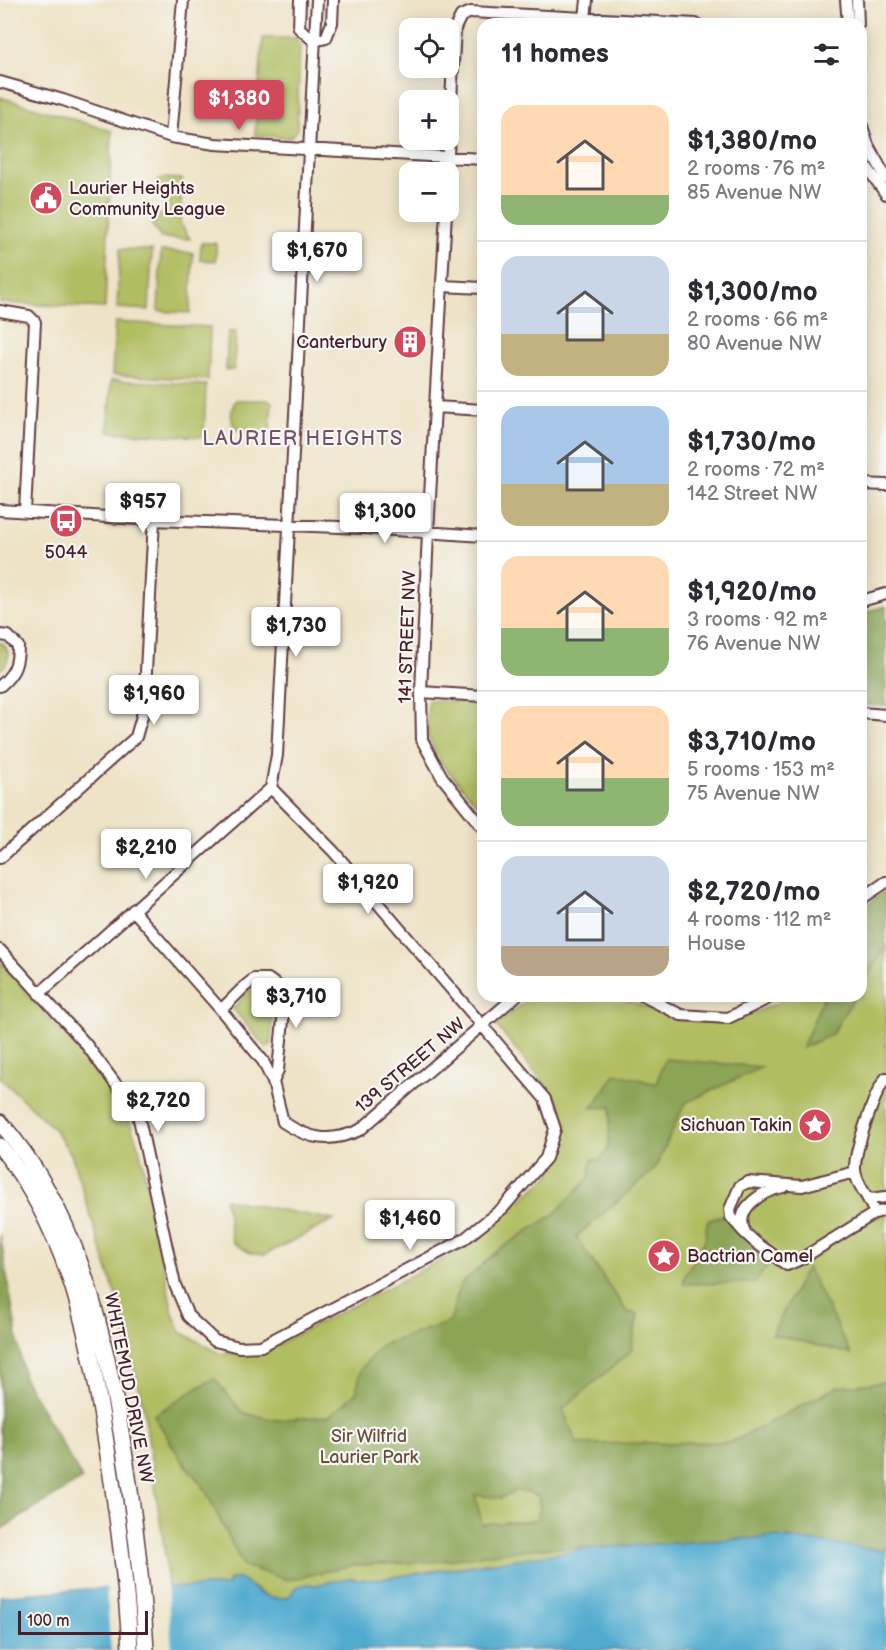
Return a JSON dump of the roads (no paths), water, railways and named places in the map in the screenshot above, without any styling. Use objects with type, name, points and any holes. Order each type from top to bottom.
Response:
[{"type":"highway","name":"WHITEMUD DRIVE NW","points":[[0,1122],[35,1168],[58,1208],[85,1274],[96,1312],[116,1401],[138,1547],[146,1650]]},
{"type":"highway","name":"WHITEMUD DRIVE NW","points":[[0,1146],[23,1178],[49,1223],[76,1290],[97,1382],[121,1547],[130,1650]]},
{"type":"street","points":[[171,137],[183,0]]},
{"type":"street","points":[[300,0],[298,28],[314,41]]},
{"type":"street","points":[[39,994],[272,788],[277,755],[317,0]]},
{"type":"street","points":[[314,41],[326,38],[332,23],[333,0]]},
{"type":"street","points":[[448,162],[455,28],[461,16],[471,12],[585,18],[586,0]]},
{"type":"street","points":[[846,0],[848,18]]},
{"type":"street","points":[[857,0],[858,18]]},
{"type":"street","points":[[0,82],[63,100],[171,137],[215,144],[477,159]]},
{"type":"street","points":[[869,169],[886,178]]},
{"type":"street","points":[[869,169],[886,194]]},
{"type":"street","name":"141 STREET NW","points":[[445,222],[428,532],[421,692],[422,740],[441,777],[477,821]]},
{"type":"street","points":[[442,286],[477,288]]},
{"type":"street","points":[[0,311],[28,316],[35,322],[25,511]]},
{"type":"street","points":[[435,407],[477,410]]},
{"type":"street","points":[[867,484],[886,485]]},
{"type":"street","points":[[0,510],[477,536]]},
{"type":"street","points":[[0,858],[135,737],[144,709],[154,520]]},
{"type":"street","points":[[867,599],[886,594]]},
{"type":"street","points":[[0,635],[8,636],[18,646],[18,665],[10,678],[0,686]]},
{"type":"street","points":[[421,692],[477,696]]},
{"type":"street","points":[[867,713],[886,715]]},
{"type":"street","points":[[0,950],[85,1043],[138,1114],[175,1285],[188,1316],[215,1341],[239,1347],[261,1346],[463,1240],[503,1208],[546,1158],[555,1129],[545,1099],[334,852],[272,788]]},
{"type":"street","points":[[867,895],[886,882]]},
{"type":"street","points":[[133,910],[263,1061],[273,1082]]},
{"type":"street","points":[[221,1010],[254,979],[268,979],[279,987],[283,1020],[278,1070],[273,1082]]},
{"type":"street","name":"139 STREET NW","points":[[273,1082],[284,1122],[301,1134],[321,1138],[342,1137],[360,1130],[509,1002]]},
{"type":"street","points":[[655,1002],[681,1015],[728,1018],[761,1002]]},
{"type":"street","points":[[787,1187],[753,1181],[740,1186],[730,1211],[731,1217],[747,1235],[787,1265],[801,1259],[880,1211],[868,1199],[855,1172],[856,1160],[874,1097],[886,1078]]},
{"type":"street","points":[[747,1235],[742,1220],[747,1207],[769,1191],[802,1186],[855,1172]]},
{"type":"street","points":[[868,1199],[886,1197]]},
{"type":"water","points":[[775,1537],[886,1551],[886,1650],[0,1650],[0,1596],[85,1589],[227,1586],[230,1581],[238,1579],[261,1594],[282,1598],[289,1597],[296,1587],[349,1578],[373,1580],[594,1548]]},
{"type":"place","name":"Laurier Heights Community League","points":[[46,198]]},
{"type":"place","name":"Canterbury","points":[[410,342]]},
{"type":"place","name":"5044","points":[[66,521]]},
{"type":"place","name":"Sichuan Takin","points":[[815,1125]]},
{"type":"place","name":"Bactrian Camel","points":[[664,1256]]},
{"type":"district","name":"LAURIER HEIGHTS","points":[[303,438]]},
{"type":"park label","name":"Sir Wilfrid Laurier Park","points":[[369,1446]]}]
